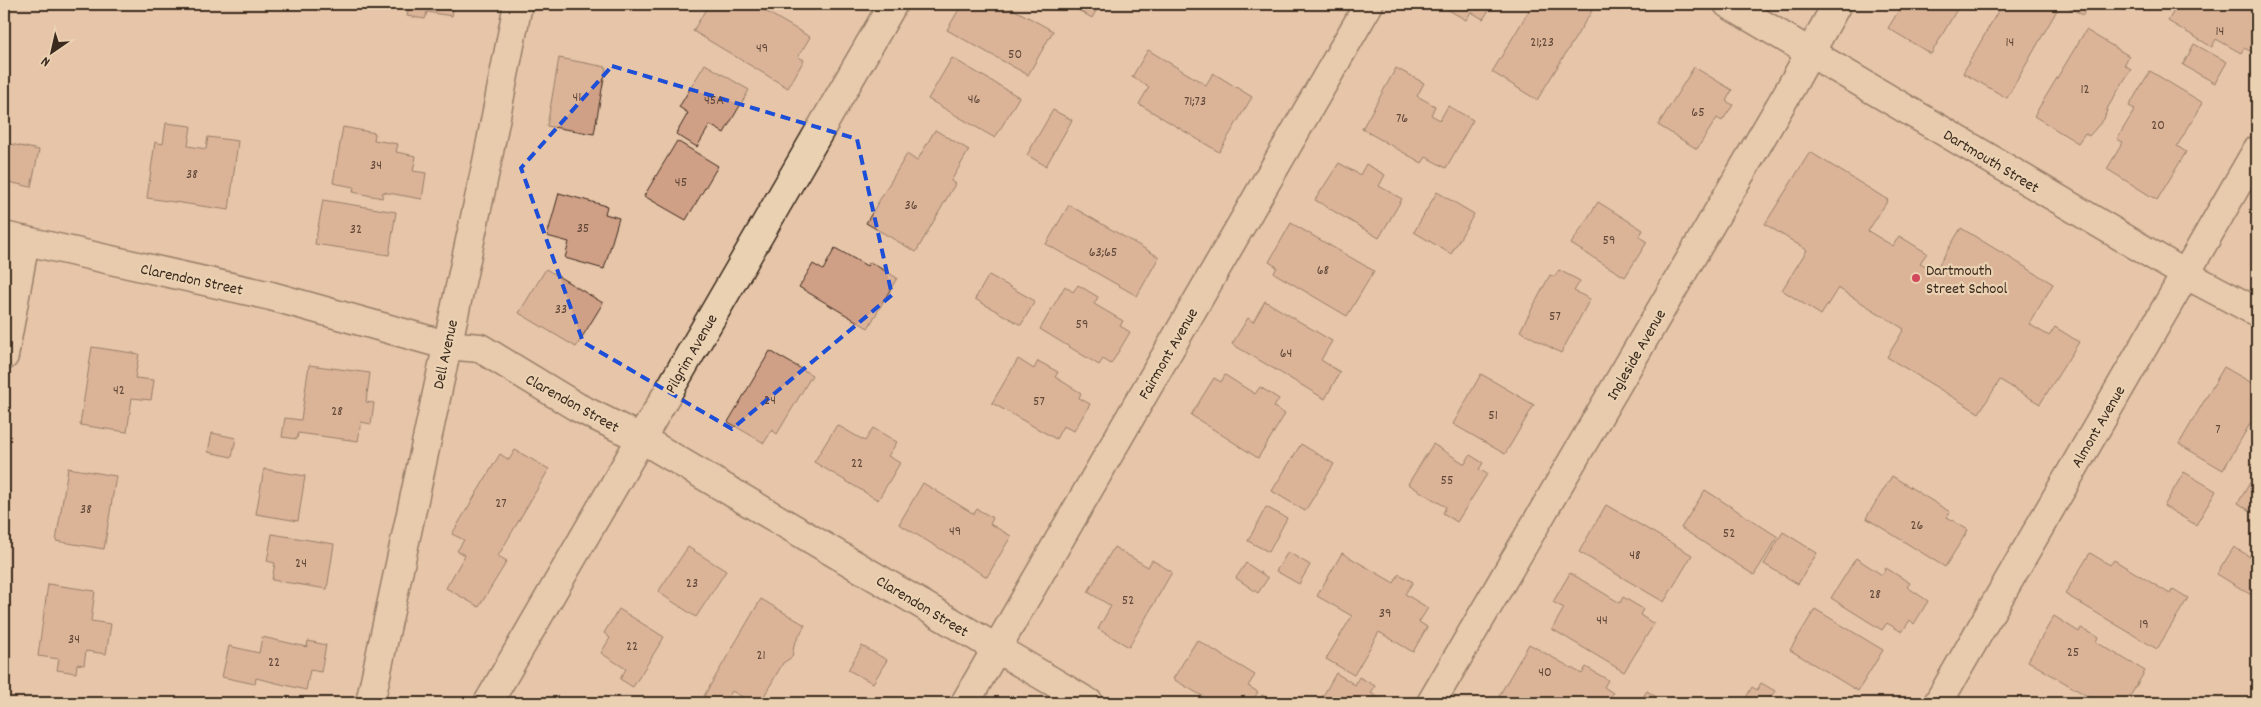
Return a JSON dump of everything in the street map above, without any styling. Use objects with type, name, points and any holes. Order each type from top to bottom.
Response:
[{"type":"street","name":"Dell Avenue","points":[[370,703],[487,162],[518,4]]},
{"type":"street","name":"Pilgrim Avenue","points":[[488,703],[893,4]]},
{"type":"street","name":"Fairmont Avenue","points":[[965,703],[1370,4]]},
{"type":"street","name":"Dartmouth Street","points":[[1728,4],[2185,274],[2257,312]]},
{"type":"street","name":"Ingleside Avenue","points":[[1431,703],[1791,87],[1837,4]]},
{"type":"street","name":"Almont Avenue","points":[[1938,703],[2257,150]]},
{"type":"street","name":"Clarendon Street","points":[[14,238],[271,296],[446,345],[480,348],[577,408],[640,438],[1089,703]]},
{"type":"street","points":[[4,356],[14,238]]},
{"type":"highlighted area","points":[[612,66],[857,139],[892,295],[732,429],[583,342],[521,168]]},
{"type":"building","points":[[387,4],[454,4],[452,16],[427,12],[425,19],[407,16],[409,7]]},
{"type":"building","points":[[709,4],[753,4],[810,37],[798,57],[804,60],[788,88],[693,31]]},
{"type":"building","points":[[962,4],[1004,4],[1053,31],[1028,75],[947,30]]},
{"type":"building","points":[[1068,4],[1100,4],[1092,18]]},
{"type":"building","points":[[1438,4],[1493,4],[1483,19],[1471,12],[1466,20]]},
{"type":"building","points":[[1533,4],[1584,4],[1593,9],[1537,100],[1492,72]]},
{"type":"building","points":[[1903,4],[1960,4],[1931,54],[1888,28]]},
{"type":"building","points":[[2002,4],[2046,4],[2057,10],[2007,98],[1963,73]]},
{"type":"building","points":[[2063,4],[2090,4],[2083,15]]},
{"type":"building","points":[[2166,4],[2244,4],[2257,13],[2257,43],[2252,52],[2244,48],[2241,53],[2216,39],[2212,47],[2168,21],[2175,9]]},
{"type":"building","points":[[2086,30],[2129,56],[2124,65],[2131,69],[2108,107],[2104,119],[2089,136],[2085,133],[2078,143],[2034,116]]},
{"type":"building","points":[[2194,44],[2227,62],[2215,83],[2183,65]]},
{"type":"building","points":[[1148,50],[1206,85],[1213,73],[1252,97],[1219,152],[1139,104],[1149,87],[1132,77]]},
{"type":"building","points":[[559,58],[606,67],[594,134],[547,126]]},
{"type":"building","points":[[952,58],[1019,97],[995,138],[928,99]]},
{"type":"building","points":[[705,64],[749,90],[724,133],[710,125],[697,147],[676,134],[688,113],[679,107]]},
{"type":"building","points":[[1694,67],[1732,90],[1726,101],[1733,105],[1722,121],[1717,118],[1697,149],[1658,125]]},
{"type":"building","points":[[1396,68],[1424,83],[1417,96],[1435,106],[1431,115],[1440,120],[1448,106],[1473,120],[1446,168],[1426,157],[1422,163],[1362,129]]},
{"type":"building","points":[[2150,71],[2203,103],[2177,146],[2186,152],[2157,200],[2107,169],[2123,142],[2117,139],[2135,109],[2129,106]]},
{"type":"building","points":[[1053,110],[1072,120],[1046,166],[1027,155]]},
{"type":"building","points":[[166,123],[191,126],[188,146],[206,149],[208,137],[238,141],[229,210],[147,198],[155,142],[163,144]]},
{"type":"building","points":[[4,127],[9,128],[6,143],[39,150],[31,187],[4,181]]},
{"type":"building","points":[[343,127],[375,133],[374,140],[398,144],[396,152],[416,156],[413,171],[426,173],[422,199],[383,192],[382,198],[353,192],[354,187],[333,183]]},
{"type":"building","points":[[935,130],[969,150],[951,181],[955,184],[916,252],[866,223],[907,154],[917,161]]},
{"type":"building","points":[[677,141],[718,166],[686,220],[644,196]]},
{"type":"building","name":"Dartmouth Street School","points":[[1810,152],[1888,200],[1868,231],[1893,246],[1899,236],[1927,253],[1920,263],[1935,271],[1961,228],[2053,284],[2029,324],[2049,336],[2055,327],[2079,342],[2040,404],[2000,380],[1979,413],[1887,357],[1904,329],[1838,288],[1821,315],[1782,290],[1807,250],[1765,224]]},
{"type":"building","points":[[1339,163],[1360,175],[1366,164],[1385,175],[1379,186],[1402,199],[1379,238],[1315,200]]},
{"type":"building","points":[[1437,192],[1474,214],[1451,254],[1414,232]]},
{"type":"building","points":[[559,193],[607,206],[605,214],[619,218],[604,269],[565,258],[569,242],[547,236]]},
{"type":"building","points":[[323,200],[396,212],[389,255],[315,244]]},
{"type":"building","points":[[1598,202],[1643,230],[1639,237],[1647,242],[1625,277],[1571,244]]},
{"type":"building","points":[[1069,205],[1159,257],[1137,296],[1046,244]]},
{"type":"building","points":[[1291,223],[1374,271],[1347,316],[1274,273],[1277,267],[1269,262]]},
{"type":"building","points":[[835,248],[867,266],[870,262],[897,278],[868,328],[799,287],[813,264],[823,270]]},
{"type":"building","points":[[546,269],[603,303],[576,347],[519,313]]},
{"type":"building","points":[[1559,270],[1580,281],[1574,291],[1590,299],[1561,353],[1520,331],[1550,275],[1554,277]]},
{"type":"building","points":[[989,275],[1035,301],[1021,325],[975,299]]},
{"type":"building","points":[[1078,285],[1098,297],[1094,304],[1123,321],[1120,326],[1130,332],[1111,364],[1103,359],[1099,365],[1040,329],[1065,286],[1073,292]]},
{"type":"building","points":[[1265,301],[1332,341],[1321,360],[1340,372],[1325,399],[1232,344],[1248,318],[1253,322]]},
{"type":"building","points":[[92,347],[139,354],[135,378],[154,380],[151,400],[132,398],[127,432],[80,425]]},
{"type":"building","points":[[770,351],[812,375],[777,434],[772,430],[764,443],[728,422]]},
{"type":"building","points":[[1018,359],[1034,369],[1038,361],[1058,372],[1055,377],[1081,393],[1079,398],[1090,404],[1074,431],[1063,426],[1056,439],[992,403]]},
{"type":"building","points":[[309,365],[370,373],[366,402],[374,403],[371,424],[361,422],[358,441],[298,433],[297,439],[282,437],[285,418],[301,420]]},
{"type":"building","points":[[2224,367],[2257,386],[2257,412],[2223,470],[2179,444]]},
{"type":"building","points":[[1481,374],[1534,405],[1505,454],[1453,424]]},
{"type":"building","points":[[1225,375],[1255,394],[1260,387],[1279,399],[1274,407],[1285,414],[1258,458],[1191,415],[1214,378],[1221,382]]},
{"type":"building","points":[[837,425],[865,441],[873,428],[897,442],[888,456],[900,463],[878,500],[814,462]]},
{"type":"building","points":[[212,433],[236,438],[232,457],[208,452]]},
{"type":"building","points":[[1301,444],[1334,464],[1305,511],[1272,491]]},
{"type":"building","points":[[1433,444],[1465,464],[1470,455],[1483,463],[1479,469],[1487,474],[1457,522],[1443,513],[1446,507],[1408,484]]},
{"type":"building","points":[[515,450],[549,469],[498,556],[507,561],[479,607],[446,588],[465,555],[457,551],[464,540],[452,534],[500,454],[509,460]]},
{"type":"building","points":[[68,468],[116,476],[104,549],[56,541]]},
{"type":"building","points":[[264,469],[305,476],[298,521],[256,514]]},
{"type":"building","points":[[2257,471],[2257,515],[2238,503]]},
{"type":"building","points":[[2184,472],[2216,491],[2196,525],[2164,506]]},
{"type":"building","points":[[1892,476],[1950,512],[1947,517],[1968,530],[1945,567],[1866,518]]},
{"type":"building","points":[[923,483],[974,514],[977,509],[993,518],[990,524],[1011,536],[987,577],[899,524]]},
{"type":"building","points":[[1705,490],[1778,537],[1754,575],[1681,528]]},
{"type":"building","points":[[1606,505],[1692,555],[1664,602],[1579,552]]},
{"type":"building","points":[[1266,507],[1287,518],[1269,552],[1248,541]]},
{"type":"building","points":[[1783,532],[1817,553],[1798,584],[1764,564]]},
{"type":"building","points":[[272,534],[334,544],[327,589],[272,580],[275,563],[267,561]]},
{"type":"building","points":[[688,547],[726,571],[696,617],[658,592]]},
{"type":"building","points":[[1114,547],[1148,567],[1152,560],[1172,572],[1129,647],[1098,629],[1111,606],[1088,592]]},
{"type":"building","points":[[2234,547],[2257,561],[2257,589],[2253,596],[2217,574]]},
{"type":"building","points":[[1288,552],[1310,565],[1299,584],[1276,571]]},
{"type":"building","points":[[1342,553],[1394,583],[1399,574],[1413,582],[1405,594],[1428,608],[1419,622],[1427,627],[1413,652],[1379,632],[1354,675],[1326,659],[1352,616],[1317,596]]},
{"type":"building","points":[[2090,553],[2110,565],[2114,560],[2170,594],[2173,589],[2188,598],[2157,649],[2065,594]]},
{"type":"building","points":[[1856,558],[1882,575],[1886,568],[1910,583],[1907,587],[1928,601],[1914,624],[1910,620],[1902,632],[1887,623],[1882,630],[1831,598]]},
{"type":"building","points":[[1246,563],[1268,578],[1258,593],[1236,578]]},
{"type":"building","points":[[1570,573],[1620,603],[1623,597],[1643,609],[1640,615],[1654,624],[1624,672],[1552,629],[1564,608],[1553,602]]},
{"type":"building","points":[[48,584],[95,591],[91,621],[111,624],[106,654],[86,651],[84,665],[77,664],[76,673],[57,670],[59,659],[38,656]]},
{"type":"building","points":[[761,599],[805,625],[794,645],[792,657],[783,663],[760,703],[753,703],[732,691],[725,703],[717,703],[704,696]]},
{"type":"building","points":[[619,609],[664,637],[633,687],[620,679],[626,669],[601,653],[610,638],[604,633]]},
{"type":"building","points":[[1815,609],[1883,650],[1858,691],[1790,650]]},
{"type":"building","points":[[2054,616],[2079,632],[2081,628],[2098,637],[2096,642],[2145,671],[2126,703],[2099,703],[2028,661]]},
{"type":"building","points":[[262,637],[307,647],[308,641],[326,645],[321,672],[310,670],[306,690],[256,678],[255,684],[222,677],[229,646],[259,653]]},
{"type":"building","points":[[1197,640],[1255,675],[1248,686],[1258,692],[1251,703],[1203,703],[1201,702],[1204,697],[1173,679]]},
{"type":"building","points":[[1529,644],[1582,674],[1586,667],[1608,680],[1604,687],[1613,693],[1606,703],[1512,703],[1499,696]]},
{"type":"building","points":[[862,646],[887,660],[873,683],[848,670]]},
{"type":"building","points":[[1336,673],[1355,685],[1359,677],[1375,686],[1371,693],[1382,700],[1381,703],[1319,703]]},
{"type":"building","points":[[1761,683],[1775,691],[1770,698],[1779,703],[1743,703],[1752,687],[1757,690]]},
{"type":"building","points":[[1647,691],[1665,703],[1639,703]]},
{"type":"building","points":[[1262,695],[1276,703],[1257,703]]},
{"type":"place","name":"Dartmouth Street School","points":[[1916,278]]}]
